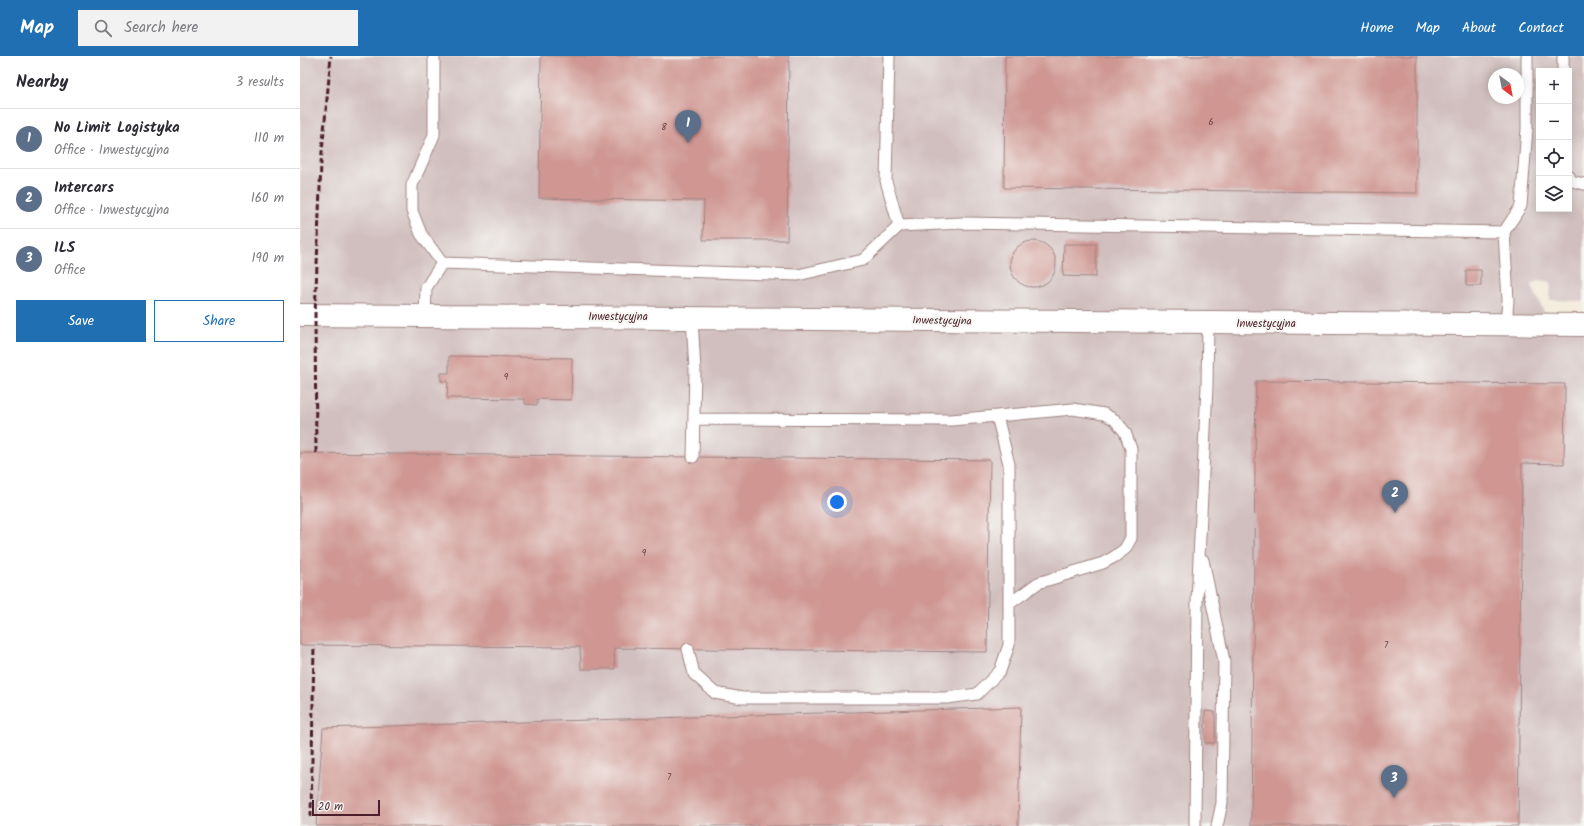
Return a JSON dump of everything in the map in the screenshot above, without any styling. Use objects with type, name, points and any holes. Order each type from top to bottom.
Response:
[{"type":"street","name":"Inwestycyjna","points":[[300,315],[1584,326]]},
{"type":"lane","points":[[434,56],[434,135],[412,185],[412,211],[421,234],[442,263]]},
{"type":"lane","points":[[889,56],[886,181],[899,226]]},
{"type":"lane","points":[[1506,325],[1508,300],[1504,232],[1521,206],[1527,129],[1527,56]]},
{"type":"lane","points":[[1563,56],[1563,68]]},
{"type":"lane","points":[[1572,181],[1584,184]]},
{"type":"lane","points":[[442,263],[798,275],[863,260],[899,226],[962,222],[1504,232]]},
{"type":"lane","points":[[425,316],[426,288],[442,263]]},
{"type":"lane","points":[[692,318],[695,370],[693,457]]},
{"type":"lane","points":[[1195,826],[1197,601],[1208,323]]},
{"type":"lane","points":[[694,419],[951,420],[1073,409],[1104,414],[1115,420],[1125,432],[1131,449],[1131,538],[1125,549],[1103,563],[1038,583],[1009,604]]},
{"type":"lane","points":[[688,649],[694,674],[715,693],[742,698],[947,698],[977,694],[1000,670],[1009,645],[1009,464],[997,416]]},
{"type":"lane","points":[[1200,546],[1224,661],[1222,803],[1217,826]]},
{"type":"shaded area","points":[[300,56],[1584,56],[1584,301],[1550,300],[1551,282],[1541,280],[1531,284],[1544,312],[1584,312],[1584,826],[300,826]]},
{"type":"building","points":[[541,56],[789,56],[787,240],[703,240],[704,201],[539,198]]},
{"type":"building","points":[[1005,56],[1417,56],[1417,193],[1004,188]]},
{"type":"building","points":[[1038,241],[1050,247],[1055,255],[1055,273],[1050,281],[1042,286],[1028,287],[1016,281],[1011,273],[1010,259],[1016,247],[1024,242]]},
{"type":"building","points":[[1064,244],[1096,244],[1096,277],[1063,276]]},
{"type":"building","points":[[1466,270],[1481,270],[1481,286],[1466,286]]},
{"type":"building","points":[[449,356],[572,358],[571,400],[537,399],[537,405],[525,404],[525,399],[447,398],[448,381],[441,381],[441,373],[449,373]]},
{"type":"building","points":[[1256,381],[1565,384],[1564,464],[1522,463],[1518,826],[1251,826]]},
{"type":"building","points":[[300,453],[990,460],[987,652],[614,648],[615,669],[581,669],[580,647],[300,645]]},
{"type":"building","points":[[1021,707],[1018,826],[316,826],[323,728]]},
{"type":"building","points":[[1205,711],[1215,712],[1215,743],[1205,743]]},
{"type":"railway","points":[[316,453],[315,315],[321,163],[331,56]]},
{"type":"railway","points":[[311,817],[314,646]]},
{"type":"place","name":"No Limit Logistyka","points":[[688,143]]},
{"type":"place","name":"Intercars","points":[[1395,513]]},
{"type":"place","name":"ILS","points":[[1394,798]]}]
